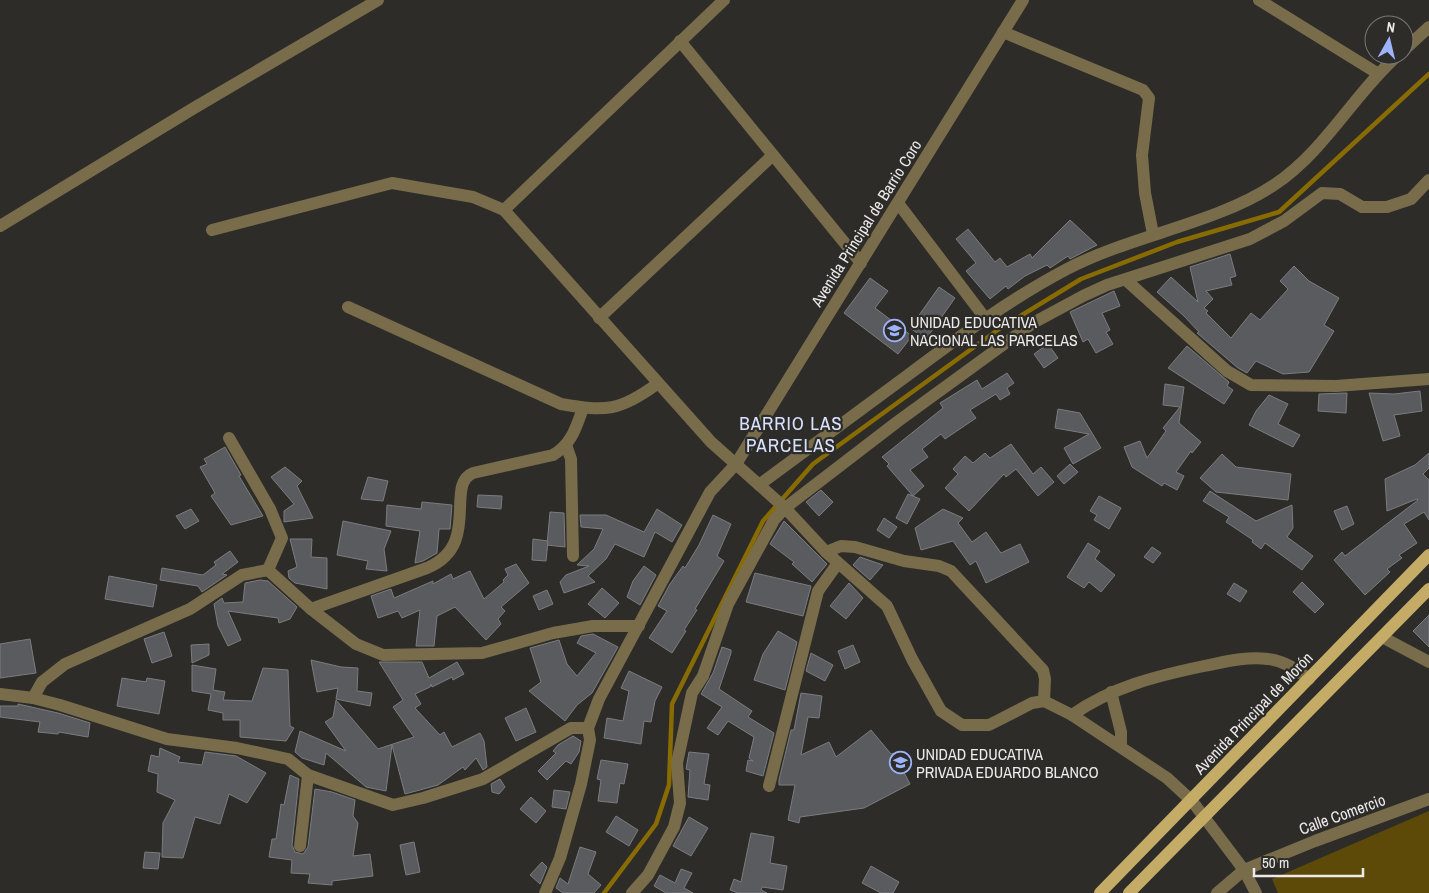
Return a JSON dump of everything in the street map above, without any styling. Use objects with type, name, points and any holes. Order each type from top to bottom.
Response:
[{"type":"main road","name":"Avenida Principal de Morón","points":[[1100,893],[1192,801],[1429,555]]},
{"type":"main road","points":[[1129,893],[1429,589]]},
{"type":"street","points":[[0,226],[194,108],[378,0]]},
{"type":"street","points":[[504,210],[724,0]]},
{"type":"street","name":"Avenida Principal de Barrio Coro","points":[[545,893],[560,858],[581,784],[590,740],[588,728],[599,699],[710,492],[736,464],[1023,0]]},
{"type":"street","points":[[1259,0],[1377,74]]},
{"type":"street","points":[[1414,41],[1429,27]]},
{"type":"street","points":[[1003,32],[1143,90],[1149,98],[1142,155],[1145,193],[1153,234]]},
{"type":"street","points":[[680,40],[861,263]]},
{"type":"street","points":[[760,485],[985,318],[1068,269],[1098,254],[1244,201],[1273,185],[1302,162],[1330,133],[1377,74],[1387,65]]},
{"type":"street","points":[[599,318],[773,154]]},
{"type":"street","points":[[632,893],[648,875],[674,827],[680,803],[678,763],[692,693],[703,676],[728,604],[774,520],[784,507],[1033,323],[1083,296],[1108,285],[1250,239],[1284,221],[1322,193],[1340,194],[1362,207],[1387,208],[1411,199],[1424,188],[1429,180]]},
{"type":"street","points":[[212,230],[392,183],[472,197],[504,210],[710,442],[784,507],[826,552],[887,606],[912,659],[941,711],[962,726],[989,725],[1032,703],[1044,701],[1072,715],[1167,778],[1192,801],[1244,870],[1256,893]]},
{"type":"street","points":[[898,202],[985,318]]},
{"type":"street","points":[[1126,280],[1227,371],[1251,385],[1336,386],[1429,379]]},
{"type":"street","points":[[348,307],[561,404],[583,408],[614,409],[634,401],[657,384]]},
{"type":"street","points":[[311,609],[436,564],[451,551],[456,543],[459,534],[462,484],[466,477],[492,468],[553,454],[572,438],[583,408]]},
{"type":"street","points":[[229,438],[270,509],[282,538],[268,570]]},
{"type":"street","points":[[566,445],[571,459],[573,556]]},
{"type":"street","points":[[826,552],[841,546],[855,546],[904,561],[939,566],[951,571],[1042,670],[1046,680],[1044,701]]},
{"type":"street","points":[[769,786],[818,591],[838,563]]},
{"type":"street","points":[[268,570],[311,609],[356,644],[383,655],[482,652],[553,633],[593,626],[639,626]]},
{"type":"street","points":[[33,698],[42,682],[65,664],[190,609],[242,575],[268,570]]},
{"type":"street","points":[[1382,637],[1429,662]]},
{"type":"street","points":[[1072,715],[1091,702],[1111,692],[1157,676],[1228,661],[1259,658],[1286,664],[1309,679]]},
{"type":"street","points":[[1111,692],[1122,732],[1120,747]]},
{"type":"street","points":[[0,694],[33,698],[167,739],[237,748],[288,759],[308,775],[393,805],[423,798],[483,779],[571,728],[588,728]]},
{"type":"street","points":[[300,846],[308,775]]},
{"type":"street","name":"Calle Comercio","points":[[1217,893],[1244,870],[1314,841],[1429,799]]},
{"type":"shaded area","points":[[1429,811],[1429,893],[1278,893],[1272,879]]},
{"type":"building","points":[[1070,220],[1097,245],[1070,259],[1068,256],[1050,268],[1047,265],[1025,276],[1008,289],[1006,286],[990,299],[966,271],[976,263],[956,239],[968,229],[995,262],[1000,258],[1007,267],[1030,254],[1032,258]]},
{"type":"building","points":[[1230,254],[1236,276],[1230,278],[1232,285],[1206,291],[1213,299],[1204,308],[1208,311],[1206,313],[1231,338],[1251,313],[1260,320],[1288,289],[1280,281],[1294,266],[1309,281],[1339,298],[1324,325],[1334,331],[1309,372],[1283,374],[1256,361],[1247,373],[1238,368],[1197,333],[1199,332],[1184,316],[1157,292],[1171,277],[1198,302],[1190,267]]},
{"type":"building","points":[[870,278],[888,291],[875,308],[912,336],[898,354],[844,313]]},
{"type":"building","points":[[939,287],[955,298],[926,339],[910,328]]},
{"type":"building","points":[[1114,291],[1120,306],[1102,313],[1110,330],[1106,332],[1113,344],[1096,353],[1088,339],[1083,342],[1070,312]]},
{"type":"building","points":[[1048,344],[1058,358],[1044,368],[1034,354]]},
{"type":"building","points":[[1187,346],[1229,382],[1227,386],[1233,390],[1224,404],[1168,368]]},
{"type":"building","points":[[1007,373],[1014,383],[1007,388],[1010,394],[1000,400],[996,394],[970,410],[976,418],[945,439],[941,434],[922,449],[928,457],[910,470],[924,486],[913,496],[887,466],[889,464],[882,457],[943,408],[940,403],[977,380],[982,389]]},
{"type":"building","points":[[1165,384],[1184,387],[1179,423],[1201,442],[1192,453],[1191,451],[1176,472],[1184,476],[1177,490],[1164,483],[1162,486],[1132,467],[1124,447],[1140,441],[1147,458],[1166,431],[1163,428],[1180,407],[1163,405]]},
{"type":"building","points":[[1420,391],[1422,411],[1394,415],[1400,436],[1383,441],[1369,393],[1394,394]]},
{"type":"building","points":[[1347,393],[1346,413],[1318,411],[1319,394]]},
{"type":"building","points":[[1269,395],[1288,404],[1278,424],[1300,435],[1293,447],[1249,425],[1256,411]]},
{"type":"building","points":[[1058,409],[1080,413],[1101,448],[1073,464],[1064,448],[1089,434],[1055,428]]},
{"type":"building","points":[[1011,444],[1033,474],[1041,467],[1054,482],[1038,496],[1016,469],[1006,477],[1004,474],[969,511],[945,488],[958,474],[953,469],[965,456],[973,463],[985,453],[990,458]]},
{"type":"building","points":[[225,447],[241,475],[239,476],[263,516],[231,525],[211,496],[215,493],[200,467],[207,464],[204,459]]},
{"type":"building","points":[[1429,453],[1429,468],[1423,474],[1429,480],[1429,520],[1424,512],[1404,524],[1417,543],[1399,555],[1402,558],[1387,569],[1390,572],[1365,595],[1334,560],[1342,552],[1345,556],[1418,500],[1387,511],[1385,479],[1415,465]]},
{"type":"building","points":[[1222,454],[1236,467],[1291,474],[1288,500],[1216,492],[1200,478]]},
{"type":"building","points":[[1070,464],[1078,472],[1064,484],[1057,476]]},
{"type":"building","points":[[285,467],[302,481],[297,486],[313,518],[284,522],[284,511],[294,504],[271,477]]},
{"type":"building","points":[[368,477],[388,481],[383,501],[361,499]]},
{"type":"building","points":[[821,490],[833,502],[819,516],[806,502]]},
{"type":"building","points":[[1210,491],[1256,521],[1292,505],[1293,528],[1287,537],[1313,556],[1302,570],[1265,543],[1261,549],[1252,542],[1253,540],[1226,522],[1229,517],[1203,501]]},
{"type":"building","points":[[908,494],[920,499],[907,524],[896,518]]},
{"type":"building","points":[[478,495],[502,496],[501,509],[477,507]]},
{"type":"building","points":[[1099,496],[1121,508],[1109,529],[1094,520],[1097,515],[1090,511]]},
{"type":"building","points":[[422,502],[452,505],[450,529],[439,529],[437,553],[415,563],[420,531],[386,526],[387,505],[421,509]]},
{"type":"building","points":[[1347,506],[1354,524],[1342,530],[1334,511]]},
{"type":"building","points":[[191,509],[199,521],[185,529],[176,516]]},
{"type":"building","points":[[657,509],[682,525],[672,542],[655,532],[644,557],[615,544],[606,559],[588,576],[595,582],[564,593],[560,582],[566,575],[589,566],[577,565],[594,549],[603,529],[581,527],[580,515],[606,515],[644,532]]},
{"type":"building","points":[[943,509],[963,518],[958,523],[972,542],[986,532],[1001,553],[1020,544],[1029,562],[986,583],[976,561],[970,565],[953,541],[921,550],[915,528]]},
{"type":"building","points":[[550,512],[564,513],[565,547],[547,545]]},
{"type":"building","points":[[713,515],[731,524],[717,556],[724,561],[695,609],[697,610],[672,653],[649,638],[667,611],[658,606],[670,584],[683,566],[685,568],[699,545]]},
{"type":"building","points":[[884,518],[897,527],[889,538],[877,530]]},
{"type":"building","points":[[343,521],[391,531],[384,549],[387,571],[366,569],[368,561],[337,555]]},
{"type":"building","points":[[784,521],[827,564],[812,582],[792,564],[794,562],[770,544]]},
{"type":"building","points":[[290,539],[312,539],[311,557],[327,558],[327,589],[295,583],[289,578],[288,571],[297,567]]},
{"type":"building","points":[[533,539],[548,541],[546,561],[532,560]]},
{"type":"building","points":[[1088,543],[1100,551],[1095,559],[1115,575],[1101,592],[1089,582],[1084,588],[1067,577]]},
{"type":"building","points":[[1152,547],[1161,553],[1153,563],[1144,557]]},
{"type":"building","points":[[230,551],[238,562],[222,574],[227,575],[202,592],[198,586],[160,580],[162,568],[203,575],[216,565],[214,562]]},
{"type":"building","points":[[860,557],[883,565],[870,580],[853,565]]},
{"type":"building","points":[[516,564],[529,583],[501,607],[505,611],[498,619],[501,624],[486,640],[455,607],[437,616],[434,646],[416,646],[420,610],[402,618],[398,611],[378,618],[371,596],[391,589],[394,598],[433,581],[433,584],[451,574],[453,579],[470,571],[484,599],[504,582],[503,580],[508,575],[505,569]]},
{"type":"building","points":[[644,566],[656,575],[640,605],[627,597],[633,581]]},
{"type":"building","points":[[755,573],[811,586],[803,616],[746,602]]},
{"type":"building","points":[[109,576],[157,585],[153,607],[105,599]]},
{"type":"building","points":[[260,580],[268,581],[297,607],[290,619],[279,623],[278,618],[228,611],[241,640],[228,646],[218,626],[214,604],[222,598],[224,603],[243,602],[245,583]]},
{"type":"building","points":[[1302,582],[1324,604],[1315,613],[1293,592]]},
{"type":"building","points":[[849,583],[863,598],[846,619],[830,606]]},
{"type":"building","points":[[1234,583],[1247,591],[1240,602],[1227,594]]},
{"type":"building","points":[[602,588],[619,603],[605,618],[588,604]]},
{"type":"building","points":[[547,590],[553,604],[539,610],[533,596]]},
{"type":"building","points":[[1429,615],[1429,647],[1413,631]]},
{"type":"building","points":[[778,631],[797,642],[785,690],[754,680],[763,654]]},
{"type":"building","points":[[164,632],[172,656],[152,663],[144,639]]},
{"type":"building","points":[[593,634],[618,647],[592,693],[577,705],[565,721],[529,691],[541,682],[530,648],[559,640],[567,664],[577,676],[596,653],[577,643],[581,636]]},
{"type":"building","points":[[30,639],[36,673],[0,678],[0,644]]},
{"type":"building","points":[[209,644],[209,655],[192,663],[191,645]]},
{"type":"building","points":[[853,645],[860,662],[845,669],[838,651]]},
{"type":"building","points":[[722,647],[731,650],[731,653],[719,689],[752,711],[748,717],[774,733],[763,776],[746,771],[748,760],[753,761],[749,758],[754,737],[728,721],[718,735],[707,728],[722,707],[701,694],[713,673]]},
{"type":"building","points":[[811,653],[833,665],[825,681],[806,671]]},
{"type":"building","points":[[311,660],[341,667],[358,668],[357,691],[372,693],[370,706],[336,699],[338,688],[317,692]]},
{"type":"building","points":[[379,662],[422,662],[429,678],[457,662],[464,674],[453,680],[452,677],[432,687],[431,684],[430,687],[415,694],[421,704],[415,708],[440,735],[444,732],[452,747],[480,733],[484,741],[487,767],[483,770],[476,758],[465,770],[463,767],[438,785],[405,794],[392,745],[386,791],[366,787],[326,753],[324,765],[302,758],[295,752],[300,731],[346,751],[325,722],[333,717],[336,700],[378,749],[414,737],[393,707],[403,700]]},
{"type":"building","points":[[192,665],[216,669],[213,690],[225,692],[223,700],[252,701],[263,668],[288,670],[290,726],[294,728],[286,741],[240,737],[240,720],[223,720],[223,713],[208,710],[211,694],[192,691]]},
{"type":"building","points":[[629,671],[662,687],[655,701],[651,722],[644,721],[641,744],[604,738],[607,718],[623,721],[629,691],[621,688]]},
{"type":"building","points":[[122,678],[146,682],[147,678],[165,681],[159,714],[117,706]]},
{"type":"building","points":[[801,693],[822,696],[819,718],[808,717],[801,755],[829,742],[836,757],[871,730],[891,754],[894,753],[910,784],[864,808],[800,817],[799,823],[788,820],[795,785],[779,785],[779,780],[791,730],[794,730]]},
{"type":"building","points":[[18,704],[58,713],[90,723],[88,737],[59,732],[58,734],[38,732],[40,722],[0,717],[0,706],[18,706]]},
{"type":"building","points":[[526,708],[536,732],[516,741],[505,718]]},
{"type":"building","points":[[573,736],[581,741],[579,752],[571,764],[566,761],[547,780],[538,771],[556,753],[553,751],[558,745]]},
{"type":"building","points":[[160,748],[180,757],[178,762],[202,765],[205,752],[236,756],[266,773],[247,803],[229,794],[220,824],[195,817],[183,858],[162,857],[163,823],[175,800],[157,792],[158,774],[148,771],[151,755],[159,757]]},
{"type":"building","points":[[689,752],[709,754],[704,784],[710,785],[708,800],[688,797],[690,770],[686,769]]},
{"type":"building","points":[[601,760],[628,764],[624,784],[620,783],[617,803],[598,801],[601,780],[597,779]]},
{"type":"building","points":[[290,775],[299,779],[292,845],[295,852],[303,854],[308,847],[315,789],[332,792],[355,800],[353,816],[358,823],[353,856],[370,854],[373,876],[332,881],[332,885],[308,883],[310,874],[291,873],[292,860],[269,857],[272,839],[276,839],[281,804],[284,805]]},
{"type":"building","points":[[500,779],[505,787],[499,794],[492,792],[491,784]]},
{"type":"building","points":[[554,790],[570,792],[566,809],[552,807]]},
{"type":"building","points":[[531,797],[546,811],[536,823],[520,809]]},
{"type":"building","points":[[616,816],[638,830],[629,846],[606,832]]},
{"type":"building","points":[[689,817],[708,828],[691,856],[673,846]]},
{"type":"building","points":[[751,833],[774,837],[770,863],[787,866],[783,890],[762,887],[761,890],[767,893],[738,893],[730,890],[734,879],[741,882]]},
{"type":"building","points":[[414,842],[420,872],[406,875],[400,845]]},
{"type":"building","points":[[580,847],[596,852],[588,874],[601,885],[594,893],[563,893],[556,888],[560,878],[568,884]]},
{"type":"building","points":[[145,852],[160,853],[158,869],[143,868]]},
{"type":"building","points":[[542,862],[547,867],[540,884],[530,875]]},
{"type":"building","points":[[871,866],[899,882],[893,893],[881,893],[862,883]]},
{"type":"building","points":[[681,869],[692,873],[684,888],[693,893],[666,893],[654,886],[660,875],[675,883]]},
{"type":"waterway","points":[[604,893],[656,824],[669,785],[672,704],[763,521],[813,464],[999,329],[1081,279],[1177,242],[1279,212],[1429,74]]},
{"type":"place","name":"UNIDAD EDUCATIVA NACIONAL LAS PARCELAS","points":[[894,331]]},
{"type":"place","name":"UNIDAD EDUCATIVA PRIVADA EDUARDO BLANCO","points":[[900,763]]},
{"type":"district","name":"BARRIO LAS PARCELAS","points":[[791,434]]}]
